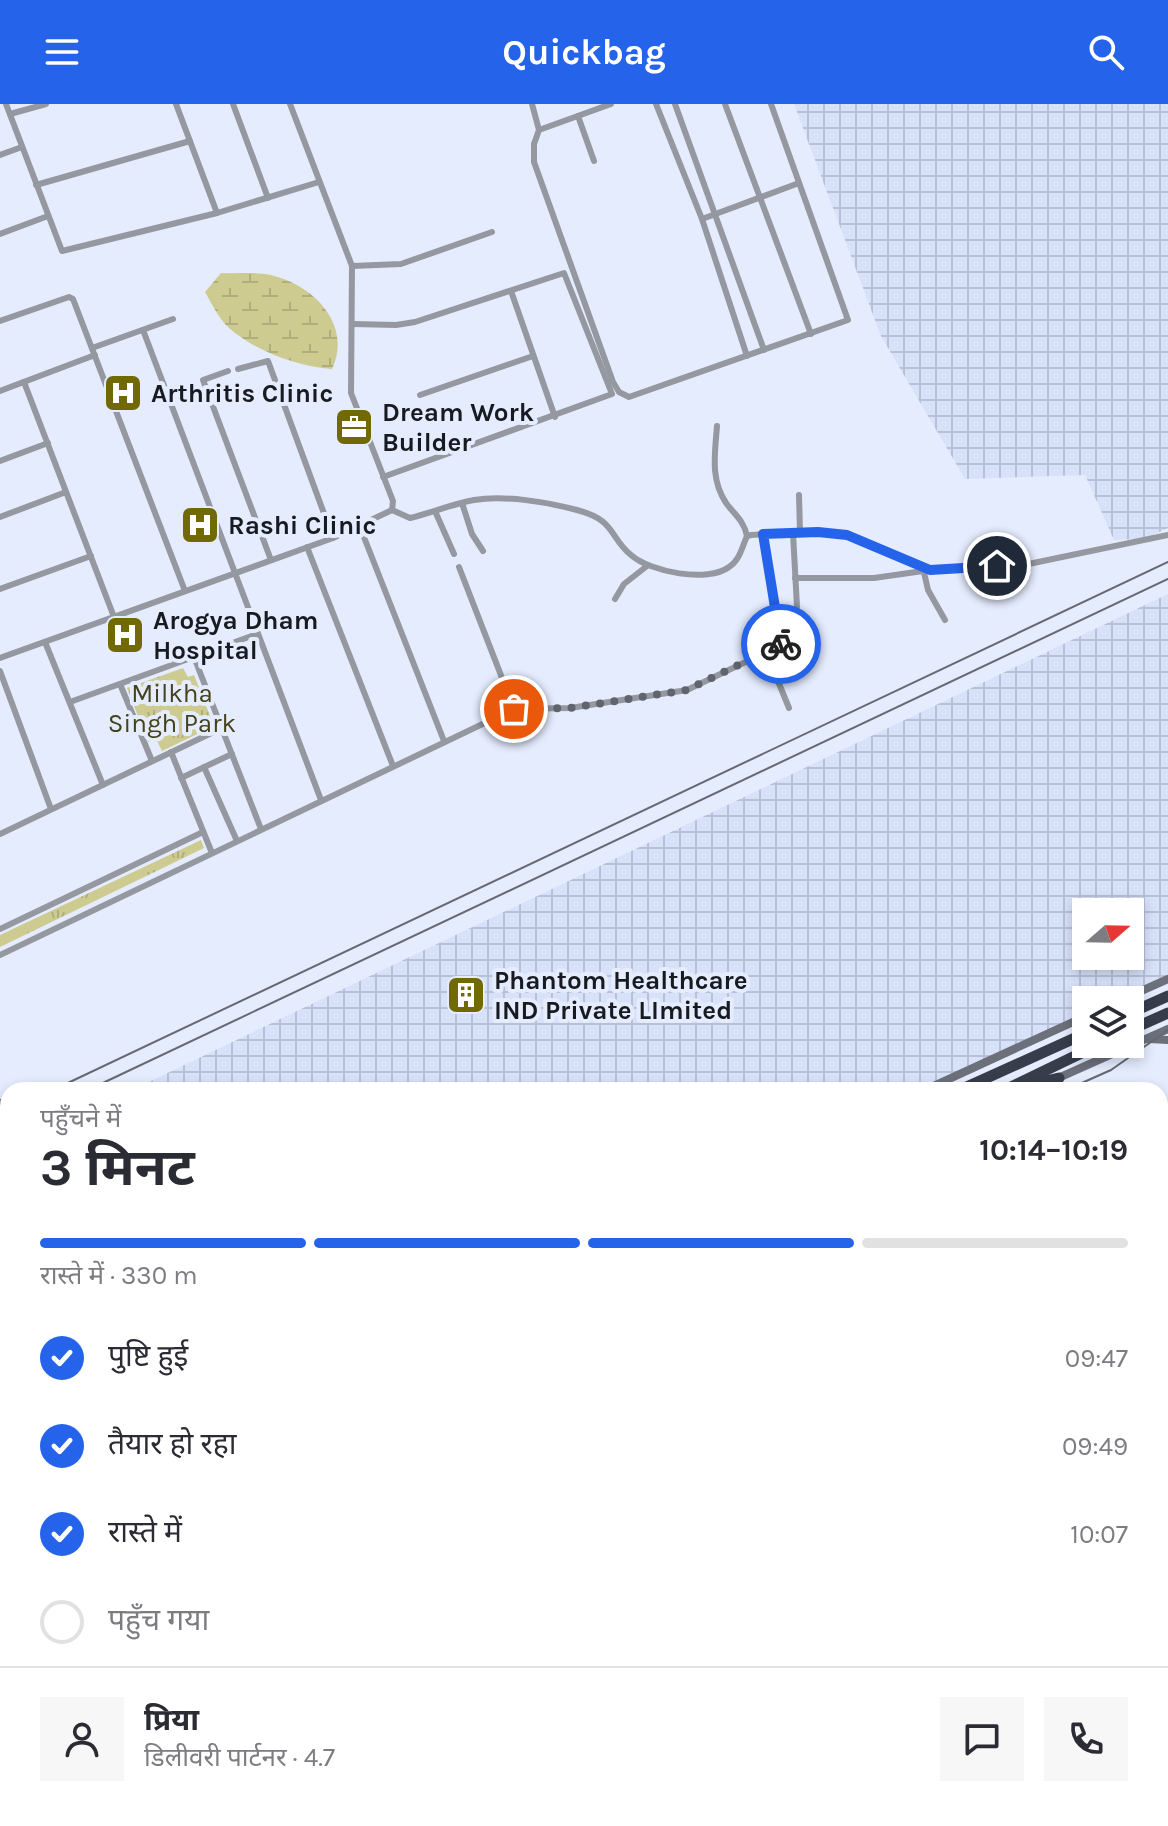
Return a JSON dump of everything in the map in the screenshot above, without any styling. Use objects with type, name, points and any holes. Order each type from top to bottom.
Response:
[{"type":"highway","points":[[1144,1007],[1168,996]]},
{"type":"highway","points":[[1144,1024],[1168,1013]]},
{"type":"highway","points":[[978,1082],[1072,1039]]},
{"type":"highway","points":[[1022,1082],[1072,1058]]},
{"type":"highway","points":[[1041,1082],[1059,1078]]},
{"type":"main road","points":[[1144,990],[1168,979]]},
{"type":"main road","points":[[942,1082],[1072,1022]]},
{"type":"main road","points":[[1050,1082],[1168,1029]]},
{"type":"main road","points":[[1145,1039],[1168,1040]]},
{"type":"street","points":[[6,104],[60,248],[66,252],[217,213],[319,182]]},
{"type":"street","points":[[10,114],[46,104]]},
{"type":"street","points":[[176,104],[217,213]]},
{"type":"street","points":[[233,104],[268,198]]},
{"type":"street","points":[[290,104],[352,266],[351,393],[383,477],[392,510]]},
{"type":"street","points":[[532,104],[539,130],[533,159],[619,392],[633,396],[846,321],[848,315],[771,104]]},
{"type":"street","points":[[539,130],[611,104]]},
{"type":"street","points":[[656,104],[702,219],[747,356]]},
{"type":"street","points":[[675,104],[717,213],[764,350]]},
{"type":"street","points":[[725,104],[811,334]]},
{"type":"street","points":[[578,116],[594,161]]},
{"type":"street","points":[[36,185],[190,141]]},
{"type":"street","points":[[0,155],[22,147]]},
{"type":"street","points":[[702,219],[799,183]]},
{"type":"street","points":[[0,234],[48,216]]},
{"type":"street","points":[[352,266],[401,264],[492,232]]},
{"type":"street","points":[[353,324],[406,324],[565,274],[611,392],[609,397],[383,477]]},
{"type":"street","points":[[511,291],[555,417]]},
{"type":"street","points":[[0,321],[70,297],[94,351],[185,591]]},
{"type":"street","points":[[0,391],[173,319]]},
{"type":"street","points":[[143,330],[321,800]]},
{"type":"street","points":[[420,395],[533,356]]},
{"type":"street","points":[[238,369],[268,361],[333,538]]},
{"type":"street","points":[[228,371],[203,380],[271,560]]},
{"type":"street","points":[[24,382],[114,617]]},
{"type":"street","points":[[392,510],[410,518],[462,503],[497,499],[589,514],[608,525],[629,554],[647,566],[689,573],[719,572],[737,559],[747,536],[743,523],[726,503],[715,477],[717,426]]},
{"type":"street","points":[[0,461],[48,443]]},
{"type":"street","points":[[0,517],[66,492]]},
{"type":"street","points":[[797,607],[795,578],[799,495]]},
{"type":"street","points":[[462,503],[483,551]]},
{"type":"street","points":[[0,658],[333,538],[392,510]]},
{"type":"street","points":[[435,511],[454,554]]},
{"type":"street","points":[[360,527],[444,741]]},
{"type":"street","points":[[747,536],[837,533],[860,539],[923,570],[928,590],[945,620]]},
{"type":"street","points":[[0,955],[514,709],[570,708],[687,690],[779,646],[781,636],[763,534]]},
{"type":"street","points":[[795,578],[874,578],[923,570],[1014,567],[1168,535]]},
{"type":"street","points":[[307,547],[393,766]]},
{"type":"street","points":[[0,589],[91,556]]},
{"type":"street","points":[[615,599],[618,590],[647,566]]},
{"type":"street","points":[[459,567],[514,709]]},
{"type":"street","points":[[70,702],[257,634]]},
{"type":"street","points":[[45,642],[103,785]]},
{"type":"street","points":[[766,652],[789,708]]},
{"type":"street","points":[[194,657],[261,829]]},
{"type":"street","points":[[0,671],[51,809]]},
{"type":"street","points":[[120,684],[152,761]]},
{"type":"street","points":[[1,831],[222,728]]},
{"type":"street","points":[[171,752],[212,853]]},
{"type":"street","points":[[181,778],[232,754]]},
{"type":"street","points":[[204,767],[237,841]]},
{"type":"street","points":[[0,929],[203,832]]},
{"type":"shaded area","points":[[794,104],[1168,104],[1168,528],[1144,539],[1114,540],[1085,475],[965,479],[881,336]]},
{"type":"shaded area","points":[[1168,594],[1168,982],[1144,993],[1144,986],[1072,986],[1072,1026],[952,1082],[149,1082]]},
{"type":"green space","points":[[221,273],[265,274],[297,285],[311,295],[323,306],[337,335],[337,352],[332,369],[305,365],[278,356],[251,344],[229,328],[205,292]]},
{"type":"green space","name":"Milkha Singh Park","points":[[183,668],[188,677],[194,675],[214,726],[162,751],[156,739],[148,742],[127,688]]},
{"type":"green space","points":[[201,840],[204,848],[0,947],[0,935]]},
{"type":"railway","points":[[70,1082],[1168,562]]},
{"type":"railway","points":[[105,1082],[1168,579]]},
{"type":"railway","points":[[1084,1082],[1111,1070],[1168,1030]]},
{"type":"way so far","points":[[514,709],[570,708],[687,690],[709,682],[781,644]]},
{"type":"place","name":"Arthritis Clinic","points":[[123,393]]},
{"type":"place","name":"Dream Work Builder","points":[[354,427]]},
{"type":"place","name":"Rashi Clinic","points":[[200,525]]},
{"type":"place","name":"Arogya Dham Hospital","points":[[125,635]]},
{"type":"place","name":"Phantom Healthcare IND Private LImited","points":[[466,995]]},
{"type":"route","points":[[781,644],[763,534],[818,532],[847,535],[930,570],[997,566]]}]
